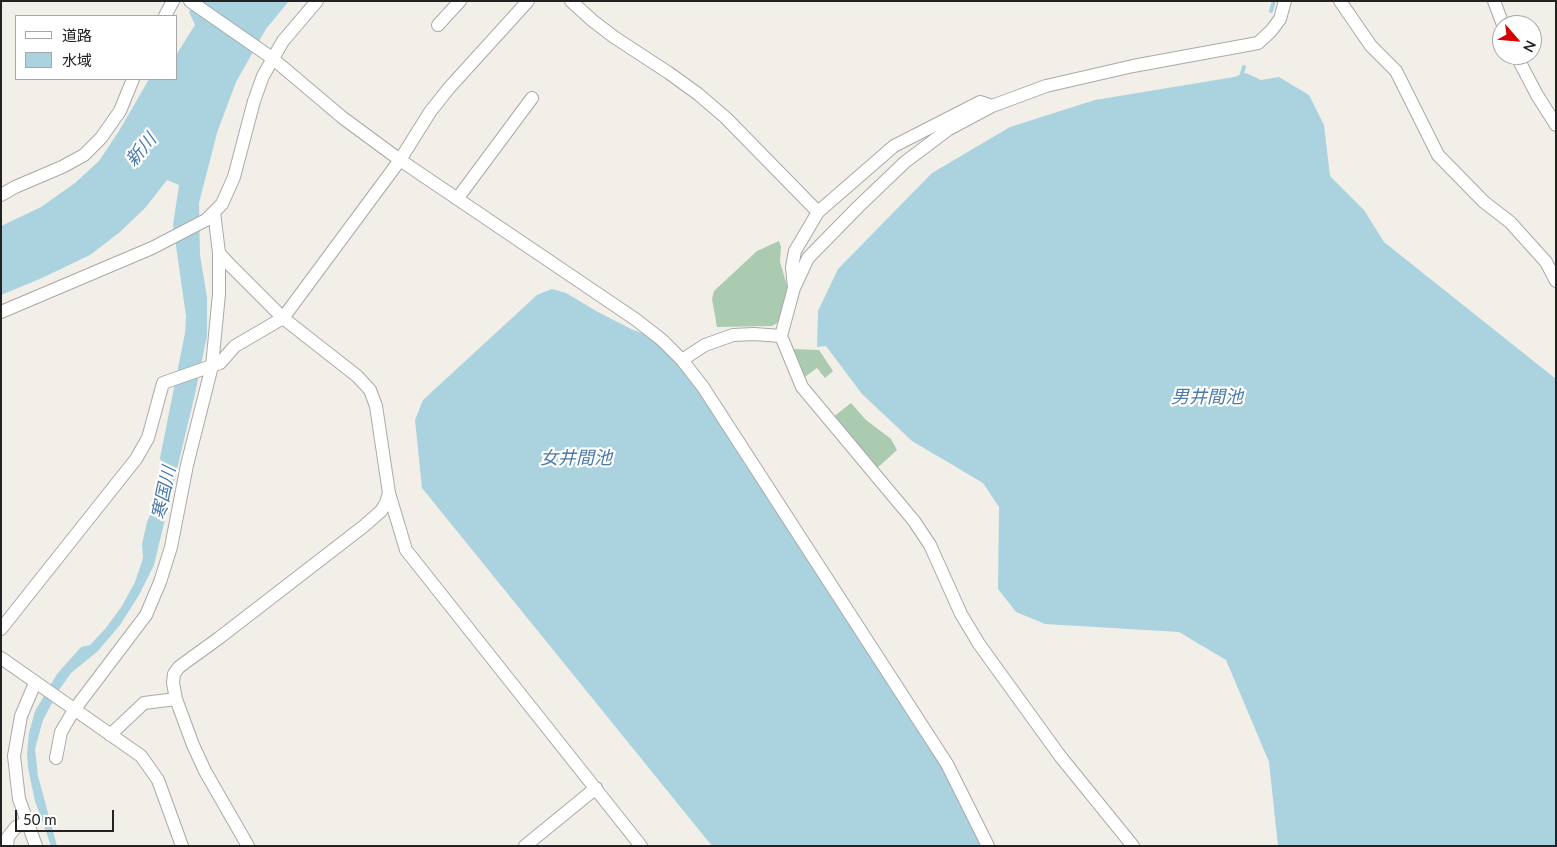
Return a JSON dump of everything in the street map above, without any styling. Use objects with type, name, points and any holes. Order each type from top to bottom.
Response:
[{"type":"street","points":[[165,15],[173,1]]},
{"type":"street","points":[[190,1],[268,56],[343,118],[400,160],[634,319],[662,340],[682,360],[703,387],[947,764],[988,846]]},
{"type":"street","points":[[1,312],[174,239],[210,216],[222,204],[234,177],[268,56],[317,1]]},
{"type":"street","points":[[1,629],[136,459],[148,438],[163,383],[220,363],[236,346],[283,318],[400,160],[430,112],[448,88],[528,1]]},
{"type":"street","points":[[571,1],[614,37],[669,73],[719,112],[818,212]]},
{"type":"street","points":[[1132,846],[1060,756],[979,644],[961,614],[924,537],[914,521],[802,387],[781,336],[794,288],[808,258],[905,162],[949,129],[992,106],[1046,86],[1133,66],[1258,43],[1280,19],[1285,1]]},
{"type":"street","points":[[1340,1],[1370,46],[1396,71],[1438,155],[1484,202],[1510,222],[1551,259],[1556,281]]},
{"type":"street","points":[[1494,1],[1499,15]]},
{"type":"street","points":[[438,25],[455,3]]},
{"type":"street","points":[[1521,65],[1556,125]]},
{"type":"street","points":[[1,195],[84,155],[101,138],[120,111],[133,80]]},
{"type":"street","points":[[457,199],[532,98]]},
{"type":"street","points":[[794,288],[792,267],[795,251],[818,212],[894,146],[980,102],[992,106]]},
{"type":"street","points":[[56,758],[61,732],[71,708],[146,615],[160,582],[170,547],[208,368],[219,294],[219,253],[210,216]]},
{"type":"street","points":[[219,253],[283,318],[357,376],[370,390],[376,406],[389,493],[406,550],[641,846]]},
{"type":"street","points":[[682,360],[705,345],[733,335],[781,336]]},
{"type":"street","points":[[248,846],[205,771],[193,745],[176,699],[173,683],[174,674],[179,667],[382,511],[389,493]]},
{"type":"street","points":[[1,658],[140,756],[158,780],[182,846]]},
{"type":"street","points":[[36,846],[19,799],[14,756],[21,716],[38,685]]},
{"type":"street","points":[[110,735],[144,703],[176,699]]},
{"type":"street","points":[[525,846],[596,788]]},
{"type":"street","points":[[7,846],[8,837],[16,827],[27,822]]},
{"type":"green space","points":[[779,241],[781,247],[780,262],[788,289],[779,322],[772,326],[717,327],[712,299],[714,291],[757,251]]},
{"type":"green space","points":[[792,349],[819,350],[833,371],[825,378],[817,368],[802,379]]},
{"type":"green space","points":[[851,403],[866,420],[891,439],[897,450],[875,470],[832,418]]},
{"type":"water","points":[[196,1],[289,1],[266,29],[236,82],[217,133],[199,203],[200,255],[207,297],[207,336],[154,565],[139,595],[120,625],[98,651],[71,673],[59,690],[43,720],[35,749],[38,776],[57,846],[51,846],[35,801],[28,768],[29,733],[35,711],[57,674],[81,647],[90,645],[105,629],[122,606],[135,582],[143,558],[142,544],[147,522],[159,494],[163,469],[160,458],[185,333],[186,316],[173,225],[179,185],[167,180],[146,207],[120,232],[90,255],[1,295],[1,226],[41,207],[75,183],[99,161],[148,80],[178,80],[178,52],[195,25],[189,12]]},
{"type":"water","name":"男井間池","points":[[1246,73],[1261,80],[1279,77],[1309,95],[1324,125],[1330,176],[1364,210],[1384,242],[1556,379],[1556,846],[1278,846],[1269,762],[1226,660],[1179,632],[1045,624],[1016,612],[998,589],[999,507],[983,483],[912,441],[862,394],[826,346],[817,347],[818,311],[838,269],[932,173],[1010,127],[1095,100],[1234,77]]},
{"type":"water","name":"女井間池","points":[[552,289],[566,293],[631,329],[652,337],[683,368],[942,763],[983,846],[712,846],[422,488],[415,420],[423,400],[537,295]]},
{"type":"waterway","points":[[1271,11],[1274,1]]},
{"type":"waterway","points":[[1240,80],[1244,67]]},
{"type":"water label","name":"新川","points":[[141,150]]},
{"type":"water label","name":"寒国川","points":[[164,493]]}]
